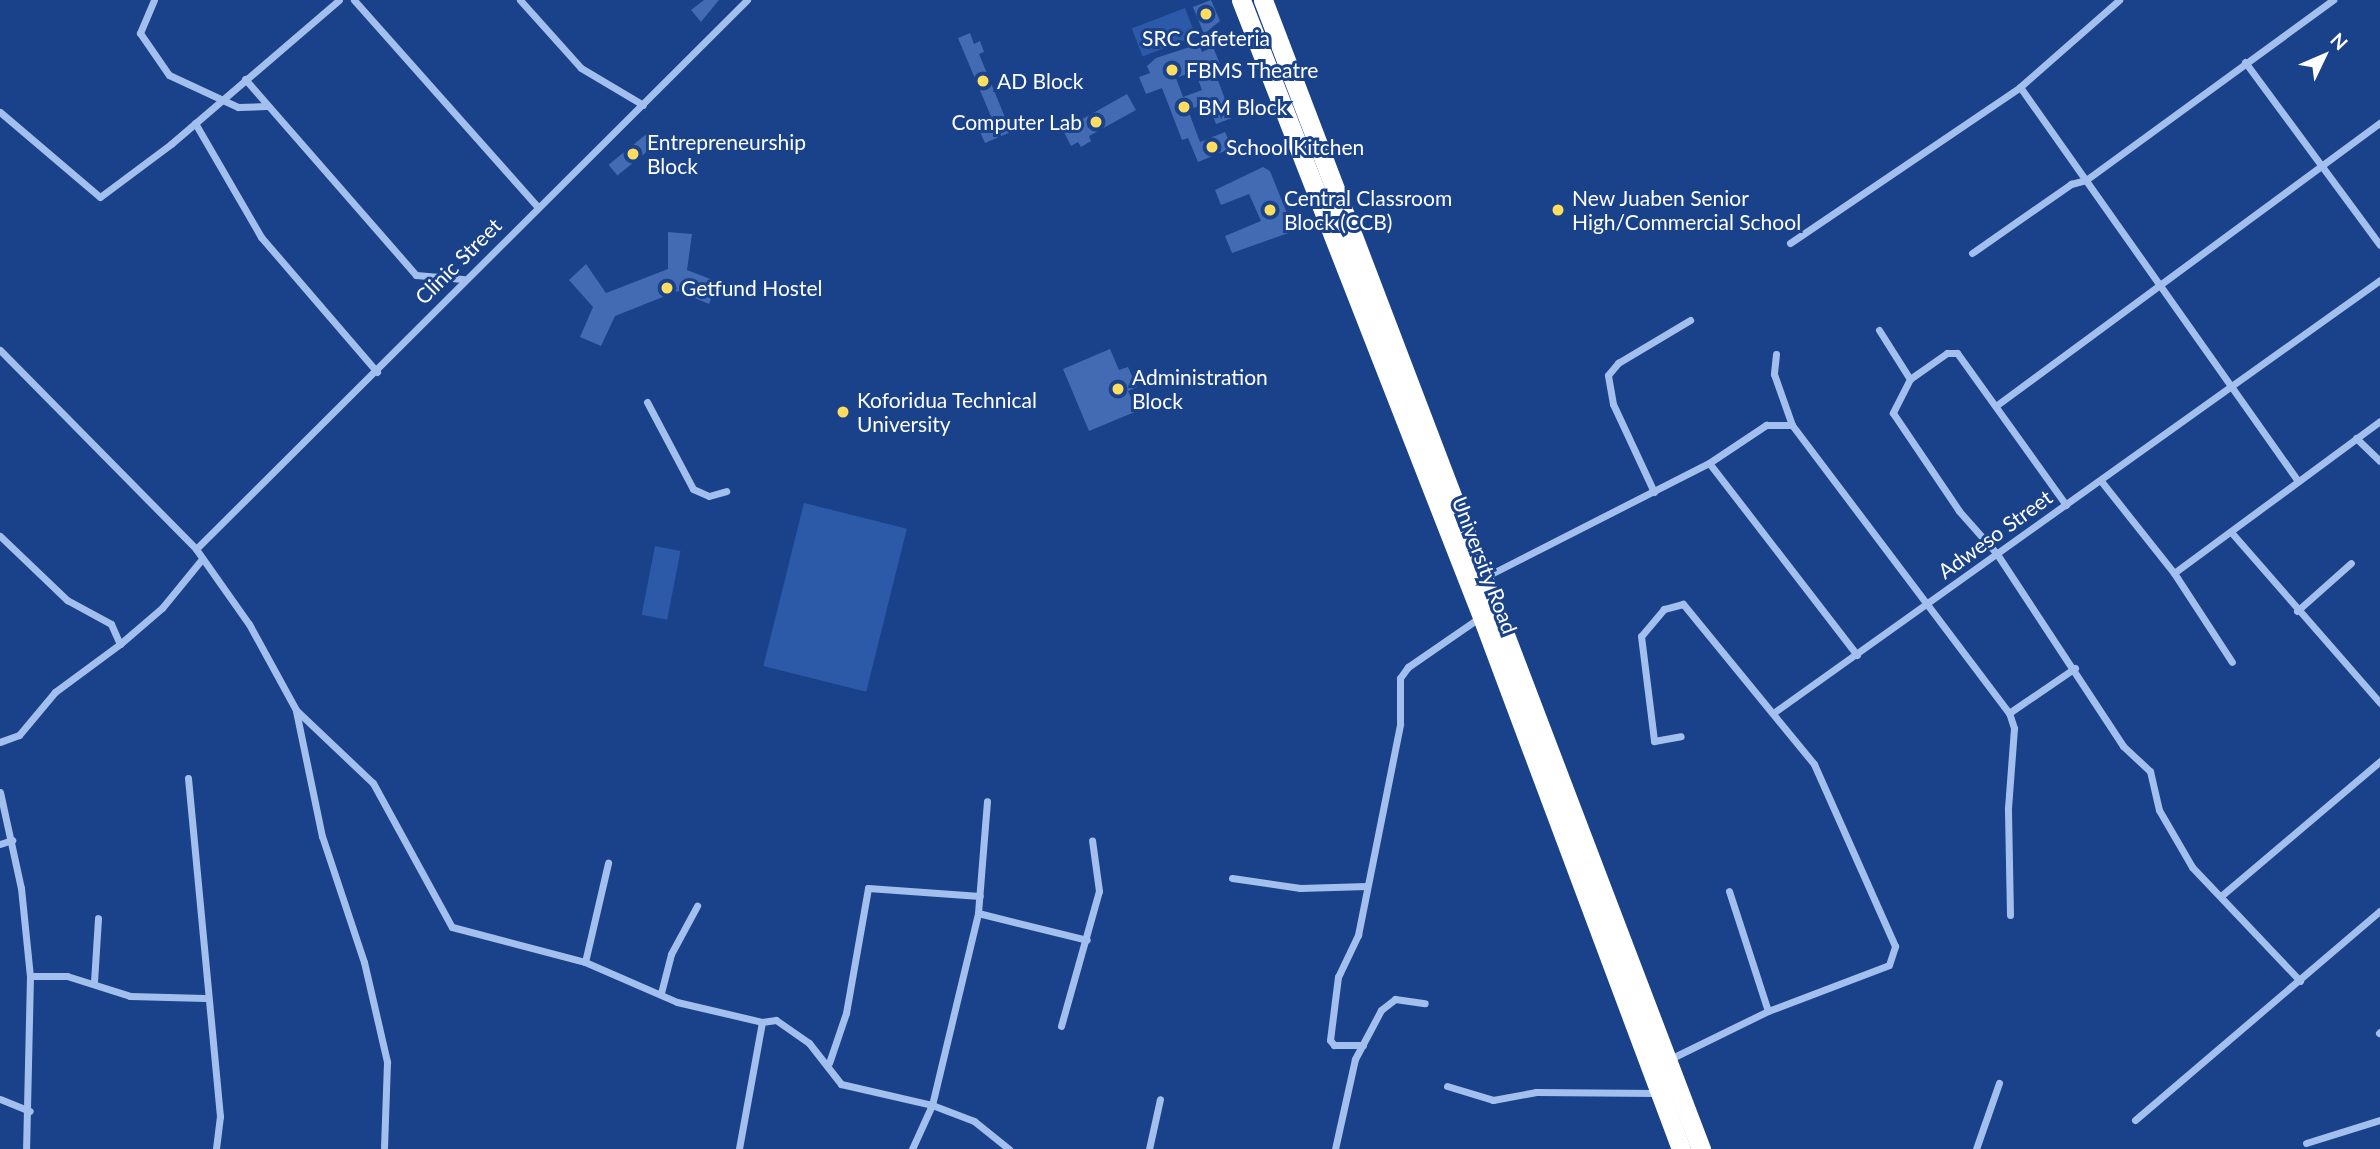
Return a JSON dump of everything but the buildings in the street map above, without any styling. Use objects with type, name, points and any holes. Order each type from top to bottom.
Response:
[{"type":"highway","name":"University Road","points":[[1241,0],[1482,617],[1681,1149]]},
{"type":"highway","name":"University Road","points":[[1263,0],[1669,1059],[1701,1149]]},
{"type":"street","points":[[154,0],[140,33],[169,75],[223,97],[238,107],[266,106]]},
{"type":"street","points":[[0,112],[100,197],[195,124],[223,97],[339,0]]},
{"type":"street","points":[[354,0],[538,207]]},
{"type":"street","points":[[520,0],[581,68],[643,105]]},
{"type":"street","points":[[1790,243],[2020,87],[2119,0]]},
{"type":"street","points":[[1972,253],[2071,184],[2087,180],[2333,0]]},
{"type":"street","name":"Clinic Street","points":[[196,549],[377,372],[463,279],[643,105],[743,1]]},
{"type":"street","points":[[2245,62],[2320,167],[2380,244]]},
{"type":"street","points":[[245,79],[416,275],[463,279]]},
{"type":"street","points":[[2020,87],[2233,385],[2297,481]]},
{"type":"street","points":[[1997,405],[2380,123]]},
{"type":"street","points":[[195,124],[261,237],[377,372]]},
{"type":"street","name":"Adweso Street","points":[[1776,711],[2380,280]]},
{"type":"street","points":[[1654,492],[1613,404],[1608,376],[1618,363],[1690,320]]},
{"type":"street","points":[[1879,330],[1910,379]]},
{"type":"street","points":[[0,350],[196,549],[249,624],[296,710],[322,836],[364,962],[387,1062],[384,1149]]},
{"type":"street","points":[[2066,505],[1997,405],[1957,353],[1947,353],[1910,379],[1893,413],[1959,511],[1997,554],[2075,668],[2123,746],[2150,771],[2174,841],[2300,981]]},
{"type":"street","points":[[1776,354],[1774,374],[1792,425],[2010,713],[2014,728],[2008,808],[2010,915]]},
{"type":"street","points":[[647,402],[693,489],[709,496],[726,491]]},
{"type":"street","points":[[2174,573],[2380,421]]},
{"type":"street","points":[[1484,577],[1709,463],[1766,425],[1792,425]]},
{"type":"street","points":[[2356,438],[2380,461]]},
{"type":"street","points":[[1709,463],[1857,655]]},
{"type":"street","points":[[2101,481],[2174,573],[2232,662]]},
{"type":"street","points":[[2231,532],[2297,611],[2380,703]]},
{"type":"street","points":[[0,536],[67,600],[111,624],[120,645]]},
{"type":"street","points":[[0,742],[19,735],[55,692],[120,645],[162,608],[202,559]]},
{"type":"street","points":[[2297,611],[2351,563]]},
{"type":"street","points":[[1669,1059],[1768,1010],[1889,965],[1895,946],[1814,764],[1776,711],[1683,604],[1664,609],[1642,636],[1654,741],[1681,737]]},
{"type":"street","points":[[1363,1045],[1334,1045],[1330,1040],[1338,977],[1358,935],[1400,724],[1403,671],[1482,617]]},
{"type":"street","points":[[2010,713],[2075,668]]},
{"type":"street","points":[[296,710],[373,783],[452,927],[585,962],[677,1002],[762,1022],[776,1020],[829,1063],[841,1084],[932,1105],[974,1121],[1009,1149]]},
{"type":"street","points":[[2221,896],[2380,761]]},
{"type":"street","points":[[188,778],[205,998],[220,1116],[216,1149]]},
{"type":"street","points":[[0,792],[12,839],[30,976],[30,1111],[26,1149]]},
{"type":"street","points":[[912,1149],[932,1105],[978,913],[987,801]]},
{"type":"street","points":[[0,844],[12,839]]},
{"type":"street","points":[[1061,1026],[1087,940],[1100,876],[1092,840]]},
{"type":"street","points":[[585,962],[608,863]]},
{"type":"street","points":[[1232,878],[1300,888],[1367,886]]},
{"type":"street","points":[[829,1063],[846,1013],[868,888],[980,896]]},
{"type":"street","points":[[1729,891],[1768,1010]]},
{"type":"street","points":[[661,993],[671,954],[696,906]]},
{"type":"street","points":[[2135,1120],[2380,911]]},
{"type":"street","points":[[978,913],[1087,940]]},
{"type":"street","points":[[94,982],[97,918]]},
{"type":"street","points":[[30,976],[94,982],[130,996],[205,998]]},
{"type":"street","points":[[1335,1149],[1363,1045],[1387,1004],[1395,999],[1425,1003]]},
{"type":"street","points":[[739,1149],[762,1022]]},
{"type":"street","points":[[1976,1149],[1999,1083]]},
{"type":"street","points":[[1447,1086],[1493,1100],[1549,1092],[1660,1093]]},
{"type":"street","points":[[0,1099],[30,1111]]},
{"type":"street","points":[[1149,1149],[1160,1099]]},
{"type":"street","points":[[2306,1143],[2380,1120]]},
{"type":"shaded area","points":[[1185,8],[1196,36],[1143,56],[1132,28]]},
{"type":"shaded area","points":[[804,503],[907,529],[866,692],[763,666]]},
{"type":"shaded area","points":[[655,546],[681,551],[667,620],[642,615]]},
{"type":"place","name":"SRC Cafeteria","points":[[1206,14]]},
{"type":"place","name":"FBMS Theatre","points":[[1172,70]]},
{"type":"place","name":"AD Block","points":[[983,81]]},
{"type":"place","name":"BM Block","points":[[1184,107]]},
{"type":"place","name":"Computer Lab","points":[[1096,122]]},
{"type":"place","name":"School Kitchen","points":[[1212,147]]},
{"type":"place","name":"Entrepreneurship Block","points":[[633,154]]},
{"type":"place","name":"Central Classroom Block (CCB)","points":[[1270,210]]},
{"type":"place","name":"New Juaben Senior High/Commercial School","points":[[1558,210]]},
{"type":"place","name":"Getfund Hostel","points":[[667,288]]},
{"type":"place","name":"Administration Block","points":[[1118,389]]},
{"type":"place","name":"Koforidua Technical University","points":[[843,412]]}]
